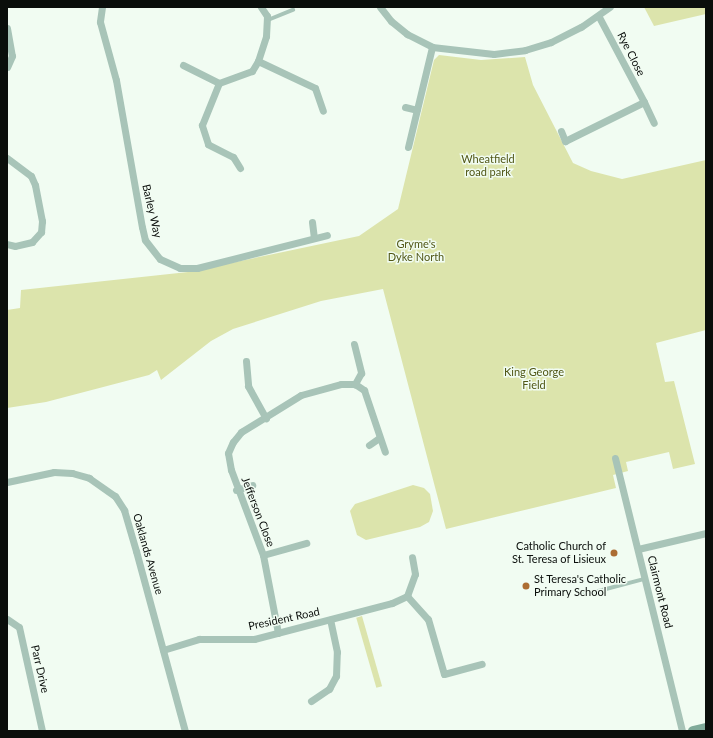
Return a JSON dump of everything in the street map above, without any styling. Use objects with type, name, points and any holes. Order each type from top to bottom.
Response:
[{"type":"street","name":"Barley Way","points":[[102,7],[100,22],[116,80],[142,227],[145,240],[152,250],[165,262],[180,268],[197,268],[327,235]]},
{"type":"street","points":[[240,168],[233,157],[208,144],[202,125],[219,83],[252,70],[258,61],[266,36],[266,20],[261,7]]},
{"type":"street","points":[[380,7],[390,22],[407,34],[432,47],[494,54],[525,50],[551,42],[599,17],[610,7]]},
{"type":"street","name":"Rye Close","points":[[599,17],[654,123]]},
{"type":"street","points":[[7,28],[12,56],[7,66]]},
{"type":"street","points":[[408,147],[432,47]]},
{"type":"street","points":[[258,61],[315,88],[323,111]]},
{"type":"street","points":[[183,65],[219,83]]},
{"type":"street","points":[[561,131],[565,141],[644,102]]},
{"type":"street","points":[[405,107],[417,110]]},
{"type":"street","points":[[7,158],[31,176],[35,185],[42,232],[37,239],[26,245],[7,244]]},
{"type":"street","points":[[312,222],[314,238]]},
{"type":"street","points":[[354,344],[361,373],[355,384],[364,390],[385,452]]},
{"type":"street","points":[[246,362],[248,386],[266,418]]},
{"type":"street","name":"Jefferson Close","points":[[278,633],[263,555],[236,490],[228,454],[233,442],[241,432],[307,393],[341,384],[355,384]]},
{"type":"street","points":[[369,445],[379,438]]},
{"type":"street","name":"Clairmont Road","points":[[615,458],[682,731]]},
{"type":"street","name":"Oaklands Avenue","points":[[7,482],[54,472],[72,473],[89,478],[115,496],[128,524],[185,731]]},
{"type":"street","points":[[236,490],[252,485]]},
{"type":"street","points":[[638,549],[706,533]]},
{"type":"street","points":[[263,555],[306,543]]},
{"type":"street","points":[[412,557],[416,574],[407,596],[428,619],[444,674],[482,664]]},
{"type":"street","name":"President Road","points":[[163,650],[199,639],[254,639],[330,620],[407,596]]},
{"type":"street","name":"Parr Drive","points":[[7,619],[19,627],[43,727],[42,731]]},
{"type":"street","points":[[311,701],[329,689],[337,671],[338,652],[330,620]]},
{"type":"street","points":[[693,731],[706,728]]},
{"type":"lane","points":[[266,20],[293,10]]},
{"type":"lane","points":[[578,591],[591,593],[645,578]]},
{"type":"green space","points":[[644,7],[706,7],[706,14],[654,26]]},
{"type":"green space","points":[[439,55],[481,60],[525,57],[533,85],[573,163],[591,171],[622,179],[706,160],[706,330],[656,343],[665,382],[674,381],[695,464],[673,469],[669,452],[626,462],[628,471],[613,475],[616,488],[446,529],[383,289],[321,301],[233,329],[211,341],[161,380],[157,370],[149,375],[46,402],[7,408],[7,310],[20,308],[21,290],[188,272],[359,236],[398,209],[434,60]]},
{"type":"green space","points":[[413,485],[424,488],[430,494],[433,511],[429,522],[420,527],[366,540],[357,535],[350,511],[355,504]]},
{"type":"green space","points":[[362,616],[382,686],[376,688],[356,618]]},
{"type":"place","name":"Catholic Church of St. Teresa of Lisieux","points":[[614,553]]},
{"type":"place","name":"St Teresa's Catholic Primary School","points":[[526,586]]},
{"type":"park label","name":"Wheatfield road park","points":[[488,166]]},
{"type":"park label","name":"Gryme's Dyke North","points":[[416,251]]},
{"type":"park label","name":"King George Field","points":[[534,379]]}]
